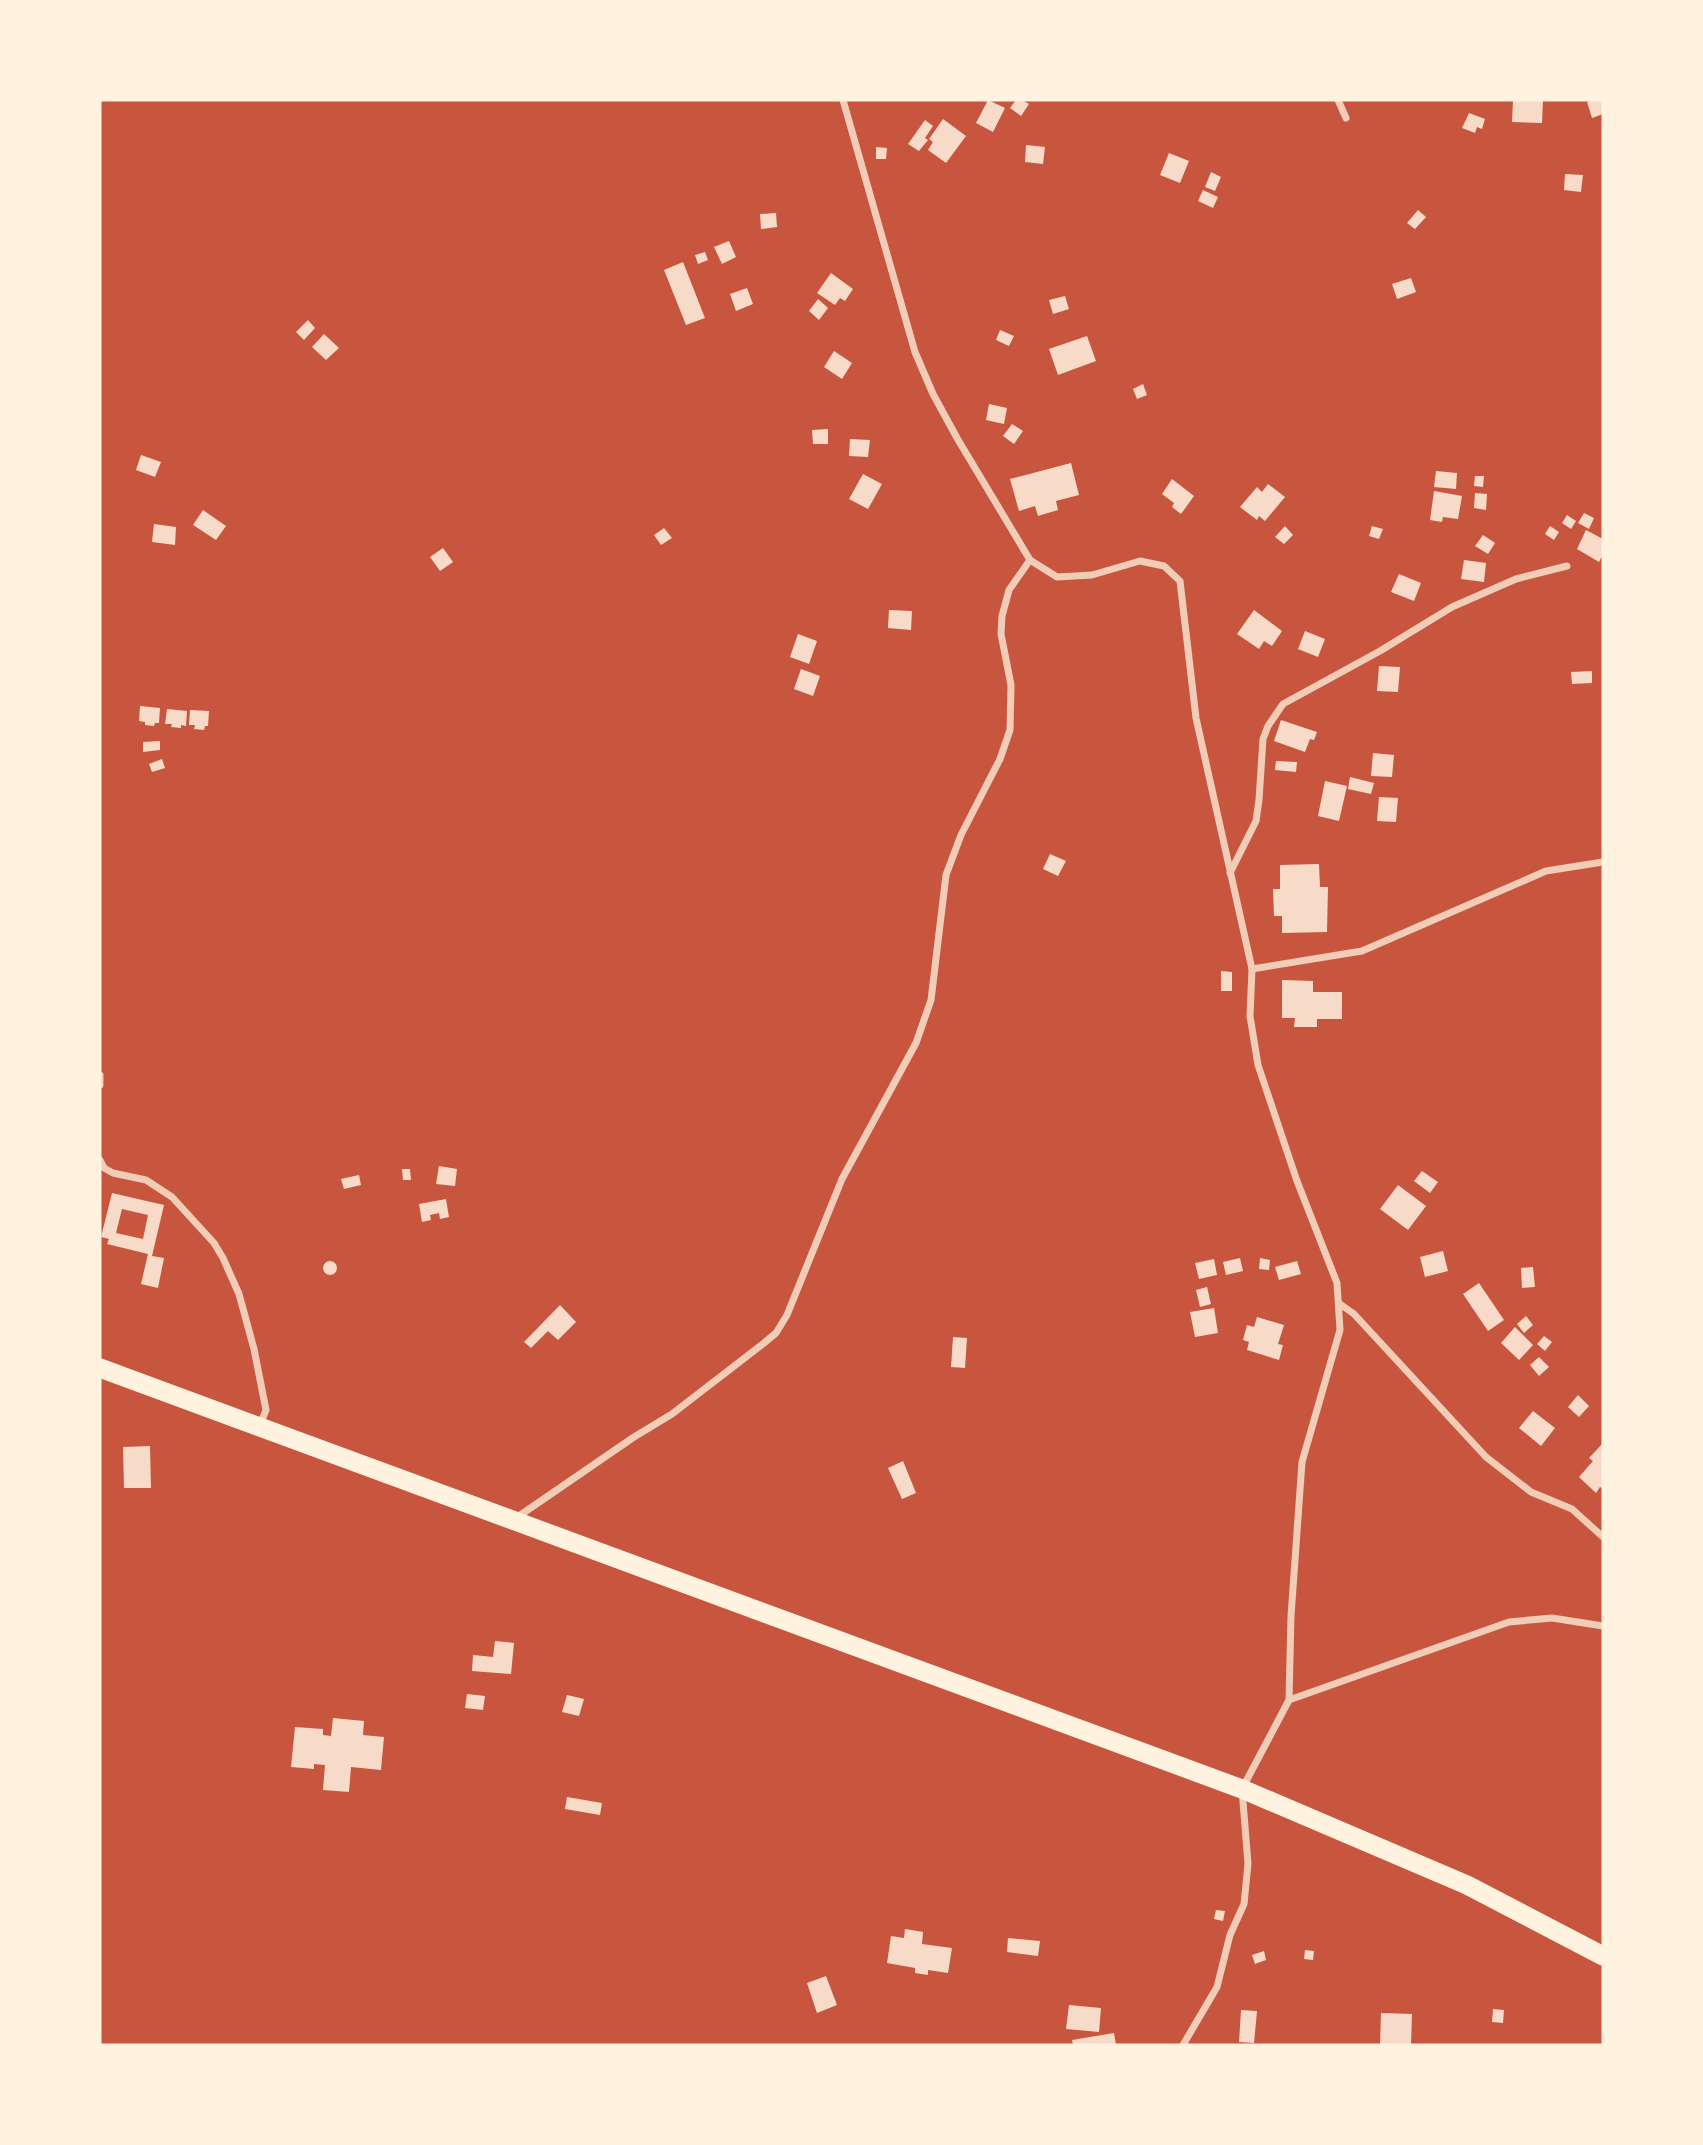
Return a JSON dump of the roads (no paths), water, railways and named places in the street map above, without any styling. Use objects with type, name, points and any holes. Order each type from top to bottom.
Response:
[{"type":"highway","points":[[100,1368],[1242,1789],[1466,1885],[1603,1956]]},
{"type":"street","points":[[843,100],[915,352],[933,394],[957,438],[1030,560],[1057,577],[1091,575],[1140,561],[1164,566],[1180,581],[1196,718],[1252,970],[1250,1016],[1258,1065],[1297,1181],[1337,1283],[1340,1329],[1302,1462],[1289,1700],[1242,1789],[1248,1864],[1244,1904],[1230,1935],[1217,1987],[1183,2045]]},
{"type":"street","points":[[1338,100],[1346,118]]},
{"type":"street","points":[[511,1521],[672,1414],[770,1338],[787,1315],[842,1179],[916,1043],[931,1000],[946,875],[961,835],[1000,759],[1010,730],[1011,685],[1001,634],[1002,616],[1009,590],[1030,560]]},
{"type":"street","points":[[1230,874],[1256,821],[1263,739],[1268,726],[1283,704],[1380,651],[1452,607],[1516,579],[1567,566]]},
{"type":"street","points":[[1252,970],[1362,951],[1546,871],[1603,862]]},
{"type":"street","points":[[100,1075],[100,1085]]},
{"type":"street","points":[[100,1160],[104,1168],[113,1173],[146,1180],[172,1197],[214,1243],[223,1258],[245,1312],[261,1382],[266,1410],[259,1427]]},
{"type":"street","points":[[1340,1304],[1354,1314],[1486,1457],[1531,1492],[1572,1509],[1603,1537]]},
{"type":"street","points":[[1289,1700],[1509,1622],[1552,1618],[1603,1626]]}]
